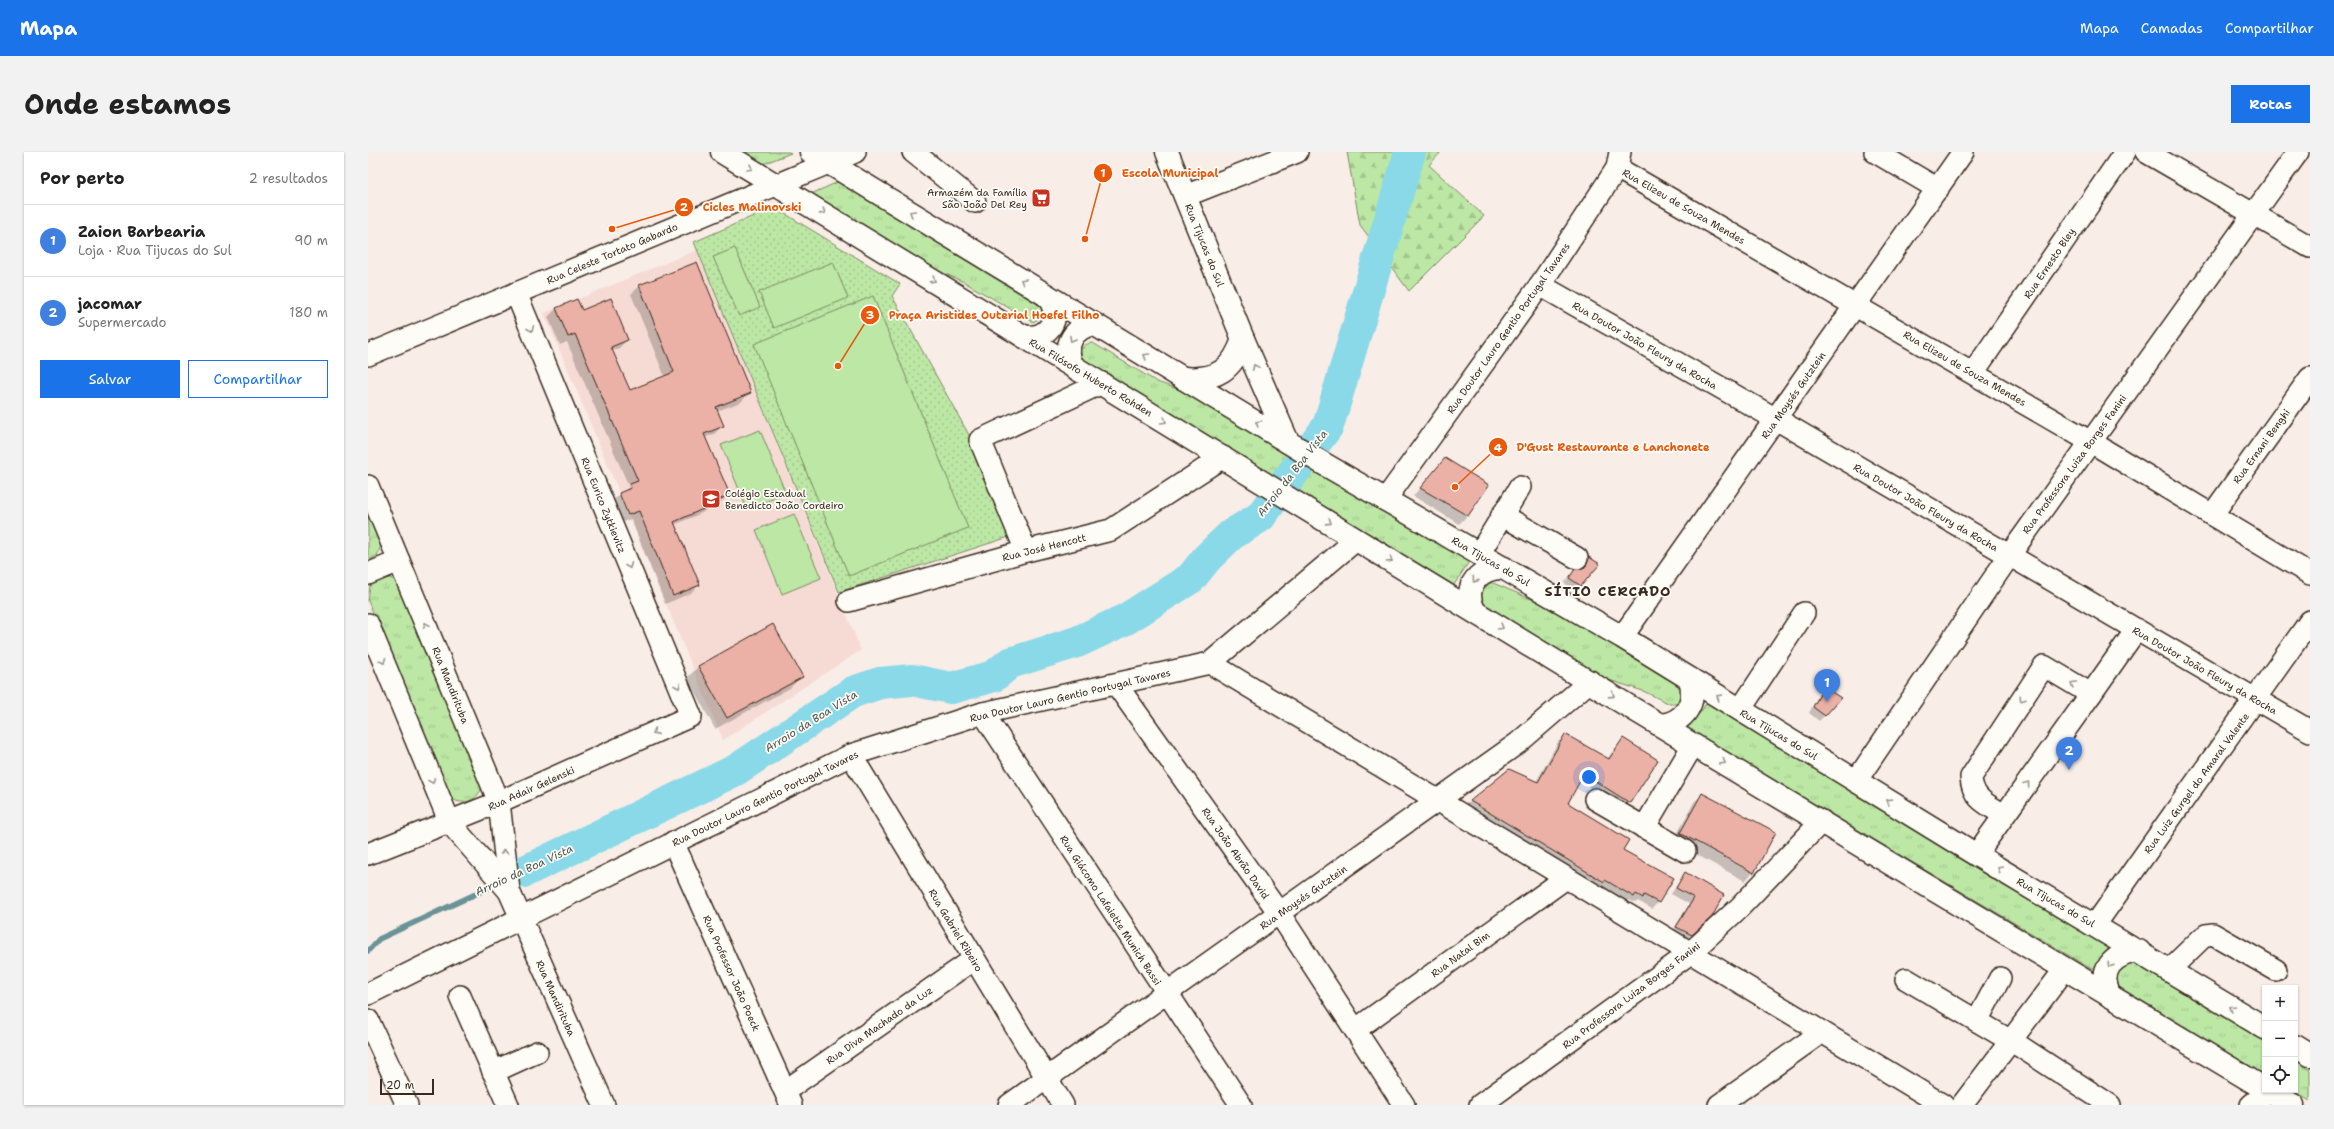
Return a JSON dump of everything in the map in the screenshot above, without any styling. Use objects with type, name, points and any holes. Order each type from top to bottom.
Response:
[{"type":"main road","name":"Rua Filósofo Huberto Rohden","points":[[722,152],[778,184],[1023,336],[1301,504],[1356,540]]},
{"type":"main road","points":[[811,152],[1290,442]]},
{"type":"main road","name":"Rua Tijucas do Sul","points":[[1167,152],[1243,339],[1290,442],[1324,464],[1622,637],[1976,855],[2262,1026]]},
{"type":"main road","points":[[1023,336],[1030,337],[1044,334],[1053,323],[1055,308],[1047,296]]},
{"type":"main road","points":[[1072,365],[1068,352],[1072,338],[1081,328],[1094,324]]},
{"type":"main road","points":[[1183,378],[1199,380],[1215,376],[1228,367],[1235,358],[1243,339]]},
{"type":"main road","points":[[1356,540],[1474,610],[1693,745],[1822,821],[2064,969],[2262,1087]]},
{"type":"main road","points":[[1474,610],[1469,596],[1473,581],[1486,570],[1504,568]]},
{"type":"main road","points":[[1661,725],[1676,721],[1688,709],[1693,694],[1690,679]]},
{"type":"main road","points":[[2110,996],[2105,983],[2107,968],[2117,957],[2124,954],[2139,952]]},
{"type":"main road","points":[[2298,1048],[2310,1055]]},
{"type":"main road","points":[[2272,1093],[2293,1105]]},
{"type":"street","name":"Rua Celeste Tortato Gabardo","points":[[368,355],[855,152]]},
{"type":"street","points":[[913,152],[975,202]]},
{"type":"street","points":[[1185,196],[1297,152]]},
{"type":"street","points":[[1875,152],[1938,189]]},
{"type":"street","name":"Rua Moysés Gutztein","points":[[1622,637],[1963,152]]},
{"type":"street","name":"Rua Ernesto Bley","points":[[1973,373],[2125,152]]},
{"type":"street","points":[[2146,152],[2310,247]]},
{"type":"street","name":"Rua Professora Luiza Borges Fanini","points":[[1856,780],[2009,556],[2298,152]]},
{"type":"street","name":"Rua Elizeu de Souza Mendes","points":[[1619,160],[1856,305],[2091,442],[2310,574]]},
{"type":"street","name":"Rua Doutor Lauro Gentio Portugal Tavares","points":[[1386,500],[1540,285],[1619,160]]},
{"type":"street","name":"Rua Doutor João Fleury da Rocha","points":[[1540,285],[1776,419],[2310,731]]},
{"type":"street","name":"Rua Eurico Zytkievitz","points":[[516,293],[691,716]]},
{"type":"street","name":"Rua Ernani Benghi","points":[[2212,515],[2310,378]]},
{"type":"street","points":[[1026,551],[980,440],[1102,383]]},
{"type":"street","name":"Rua José Hencott","points":[[849,601],[1026,551],[1111,530],[1223,457]]},
{"type":"street","name":"Rua Mandirituba","points":[[368,486],[499,802],[508,891]]},
{"type":"street","points":[[1479,554],[1520,487]]},
{"type":"street","points":[[1502,515],[1577,558]]},
{"type":"street","name":"Rua Doutor Lauro Gentio Portugal Tavares","points":[[368,994],[851,755],[983,713],[1210,663],[1356,540]]},
{"type":"street","points":[[368,574],[400,561]]},
{"type":"street","points":[[1740,710],[1804,613]]},
{"type":"street","name":"Rua Luiz Gurgel do Amaral Valente","points":[[2095,925],[2256,700],[2310,621]]},
{"type":"street","name":"Rua Mandirituba","points":[[368,624],[450,823],[508,891],[604,1105]]},
{"type":"street","points":[[1976,855],[2136,630]]},
{"type":"street","points":[[1210,663],[1690,954],[1943,1105]]},
{"type":"street","points":[[2004,815],[1976,797],[1971,787],[1971,777],[2044,666],[2091,694]]},
{"type":"street","name":"Rua Moysés Gutztein","points":[[1009,1105],[1279,914],[1518,742],[1590,681]]},
{"type":"street","name":"Rua João Abrão David","points":[[1116,684],[1279,914],[1404,1105]]},
{"type":"street","name":"Rua Giácomo Lafaiette Munich Bassi","points":[[983,713],[1166,994],[1241,1105]]},
{"type":"street","name":"Rua Adair Gelenski","points":[[368,854],[450,823],[691,716]]},
{"type":"street","points":[[1644,828],[1693,745]]},
{"type":"street","name":"Rua Gabriel Ribeiro","points":[[851,755],[1063,1105]]},
{"type":"street","points":[[1595,799],[1685,851]]},
{"type":"street","name":"Rua Professora Luiza Borges Fanini","points":[[1480,1105],[1690,954],[1740,907],[1822,821]]},
{"type":"street","name":"Rua Professor João Poeck","points":[[673,842],[788,1098]]},
{"type":"street","name":"Rua Natal Bim","points":[[1355,1030],[1566,878]]},
{"type":"street","points":[[2169,970],[2206,934],[2213,934],[2276,970]]},
{"type":"street","name":"Rua Diva Machado da Luz","points":[[788,1098],[974,959]]},
{"type":"street","points":[[1962,1105],[2064,969]]},
{"type":"street","points":[[1977,1021],[2000,978]]},
{"type":"street","points":[[1906,979],[2011,1041],[2110,1105]]},
{"type":"street","points":[[460,996],[508,1105]]},
{"type":"street","points":[[368,1020],[407,1105]]},
{"type":"street","points":[[1719,1105],[1822,1032]]},
{"type":"street","points":[[493,1072],[537,1052]]},
{"type":"street","points":[[2251,1105],[2264,1093]]},
{"type":"shaded area","name":"Colégio Estadual Benedicto João Cordeiro","points":[[697,250],[861,650],[723,740],[544,313]]},
{"type":"green space","points":[[742,152],[789,152],[791,153],[763,164]]},
{"type":"green space","points":[[1347,152],[1441,152],[1429,165],[1484,216],[1409,291],[1360,225]]},
{"type":"green space","points":[[838,182],[1042,307],[1042,317],[1033,322],[964,282],[927,266],[811,194]]},
{"type":"green space","points":[[774,207],[900,284],[892,296],[969,435],[1009,537],[839,592],[694,242]]},
{"type":"green space","points":[[735,248],[760,307],[739,316],[713,257]]},
{"type":"green space","points":[[833,262],[848,298],[774,328],[759,292]]},
{"type":"green space","points":[[873,296],[968,528],[849,576],[754,344]]},
{"type":"green space","points":[[1093,343],[1157,382],[1189,393],[1470,560],[1454,585],[1083,360],[1081,357],[1082,348],[1086,344]]},
{"type":"green space","points":[[760,430],[786,494],[747,509],[721,445]]},
{"type":"green space","points":[[368,509],[382,543],[377,556],[368,561]]},
{"type":"green space","points":[[794,514],[821,578],[782,594],[756,530]]},
{"type":"green space","points":[[384,578],[390,578],[400,583],[483,783],[475,798],[465,802],[460,802],[449,797],[368,601],[370,586]]},
{"type":"green space","points":[[1493,583],[1555,609],[1683,684],[1681,704],[1670,704],[1643,691],[1606,679],[1479,603],[1478,593],[1483,585]]},
{"type":"green space","points":[[1707,702],[2110,946],[2093,970],[1682,725],[1700,713]]},
{"type":"green space","points":[[2134,963],[2262,1040],[2262,1073],[2119,987],[2117,982],[2117,974],[2125,966]]},
{"type":"green space","points":[[2298,1062],[2310,1070],[2310,1101],[2296,1093],[2298,1093]]},
{"type":"building","points":[[697,262],[751,393],[716,407],[724,426],[704,434],[730,495],[674,522],[700,585],[673,596],[639,511],[628,515],[619,493],[631,488],[630,484],[638,481],[575,334],[568,337],[556,308],[577,299],[582,310],[611,298],[628,340],[611,347],[630,390],[674,372],[639,285]]},
{"type":"building","points":[[1445,458],[1489,485],[1468,516],[1420,488]]},
{"type":"building","points":[[1589,557],[1600,564],[1581,586],[1569,578],[1575,569],[1583,569],[1587,564]]},
{"type":"building","points":[[773,624],[803,677],[727,718],[698,666]]},
{"type":"building","points":[[1824,687],[1841,698],[1825,716],[1813,707]]},
{"type":"building","points":[[1565,734],[1609,759],[1623,738],[1658,760],[1630,803],[1584,774],[1568,803],[1629,840],[1623,850],[1674,878],[1659,903],[1644,895],[1643,898],[1636,894],[1634,897],[1605,880],[1604,882],[1470,801],[1509,769],[1538,782]]},
{"type":"building","points":[[1702,793],[1776,832],[1754,873],[1680,833]]},
{"type":"building","points":[[1685,872],[1724,895],[1712,917],[1692,935],[1676,927],[1694,898],[1676,888]]},
{"type":"waterway","name":"Arroio da Boa Vista","points":[[523,872],[736,770],[853,692],[880,683],[912,680],[951,688],[994,676],[1010,663],[1077,642],[1126,619],[1191,578],[1207,558],[1231,535],[1260,517],[1328,426],[1410,152]]},
{"type":"waterway","name":"Arroio da Boa Vista","points":[[512,877],[523,872]]},
{"type":"waterway","name":"Arroio da Boa Vista","points":[[368,951],[379,939],[497,884]]},
{"type":"place","name":"Armazém da Família São João Del Rey","points":[[1041,198]]},
{"type":"place","name":"Cicles Malinovski","points":[[612,229]]},
{"type":"place","name":"Escola Municipal","points":[[1085,239]]},
{"type":"place","name":"Praça Aristides Outerial Hoefel Filho","points":[[838,366]]},
{"type":"place","name":"D'Gust Restaurante e Lanchonete","points":[[1455,487]]},
{"type":"place","name":"Colégio Estadual Benedicto João Cordeiro","points":[[711,499]]},
{"type":"place","name":"Zaion Barbearia","points":[[1827,702]]},
{"type":"place","name":"jacomar","points":[[2069,770]]},
{"type":"district","name":"SÍTIO CERCADO","points":[[1608,591]]}]
